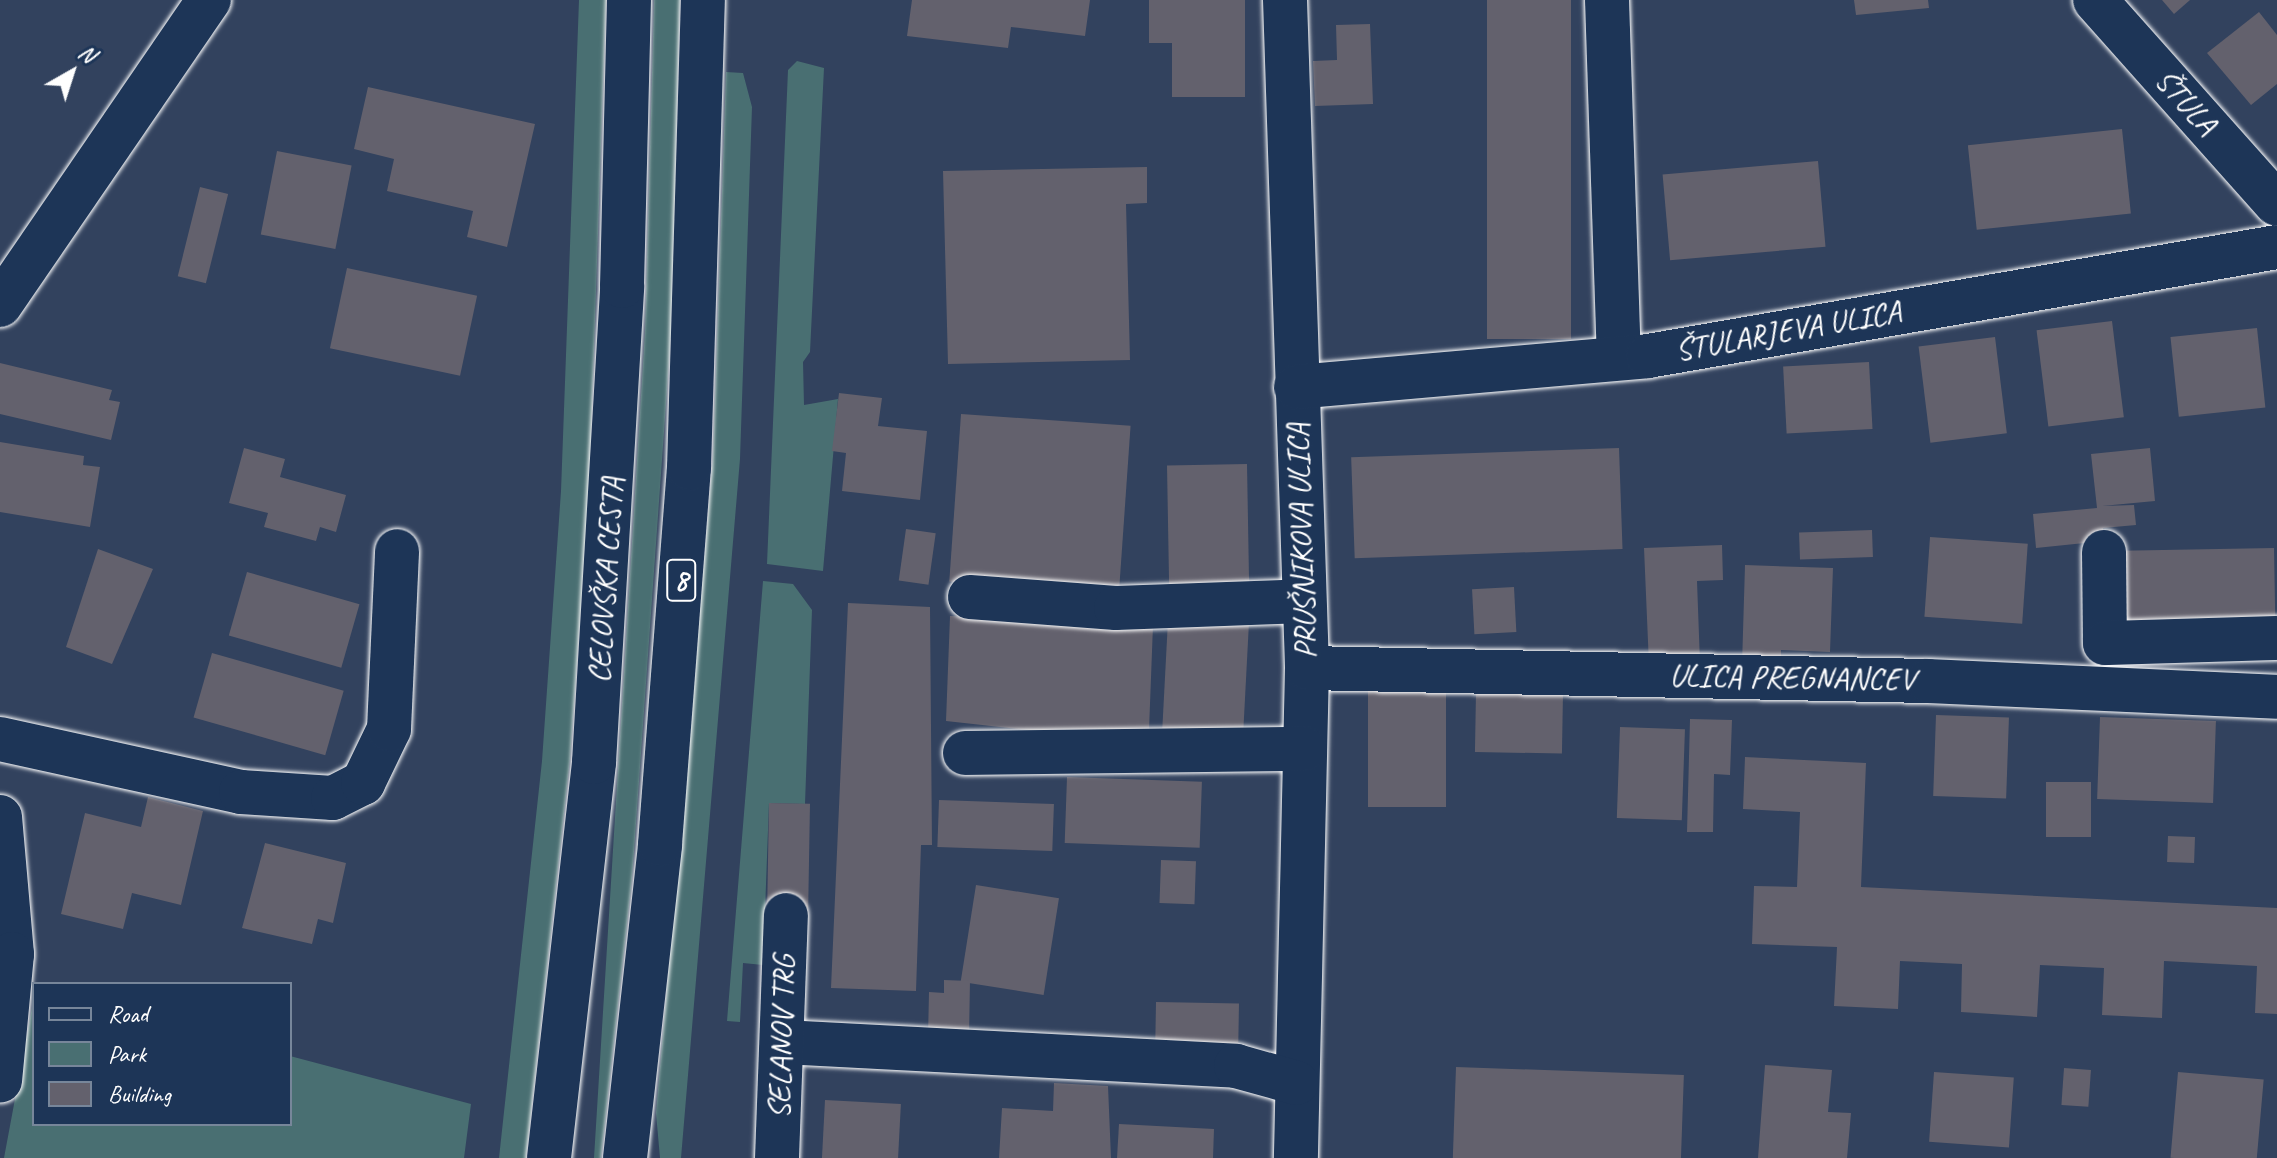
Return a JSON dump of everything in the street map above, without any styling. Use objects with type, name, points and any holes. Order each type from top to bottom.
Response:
[{"type":"street","points":[[0,305],[209,0]]},
{"type":"street","name":"CELOVŠKA CESTA","points":[[549,1158],[595,746],[622,286],[629,0]]},
{"type":"street","name":"8","points":[[625,1158],[660,844],[689,468],[703,0]]},
{"type":"street","name":"PRUŠNIKOVA ULICA","points":[[1285,0],[1307,668],[1296,1158]]},
{"type":"street","points":[[1607,0],[1619,358]]},
{"type":"street","name":"ŠTULA","points":[[2095,0],[2277,204]]},
{"type":"street","name":"ŠTULARJEVA ULICA","points":[[1296,387],[1619,358],[2277,247]]},
{"type":"street","points":[[0,739],[241,792],[333,798],[363,783],[389,729],[397,551]]},
{"type":"street","points":[[2104,552],[2105,643],[2277,638]]},
{"type":"street","points":[[970,597],[1116,608],[1304,601]]},
{"type":"street","name":"ULICA PREGNANCEV","points":[[1307,668],[1928,681],[2277,697]]},
{"type":"street","points":[[965,753],[1305,749]]},
{"type":"street","points":[[0,817],[12,954],[0,1080]]},
{"type":"street","name":"SELANOV TRG","points":[[777,1158],[786,915]]},
{"type":"street","points":[[783,1042],[1236,1066],[1297,1083]]},
{"type":"green space","points":[[579,0],[606,0],[589,495],[570,759],[526,1158],[499,1158],[542,761],[561,491]]},
{"type":"green space","points":[[654,0],[680,0],[671,334],[632,879],[601,1158],[594,1158],[645,331]]},
{"type":"green space","points":[[797,61],[824,68],[810,352],[803,362],[804,405],[838,399],[823,571],[767,564],[788,70]]},
{"type":"green space","points":[[726,72],[743,73],[752,107],[740,459],[681,1158],[660,1158],[656,1113],[713,457]]},
{"type":"green space","points":[[763,581],[793,584],[812,610],[805,804],[769,803],[763,965],[743,963],[740,1022],[727,1021]]},
{"type":"green space","points":[[32,1008],[32,1126],[292,1126],[292,1057],[471,1104],[464,1158],[4,1158]]},
{"type":"building","points":[[912,0],[1090,0],[1085,36],[1011,27],[1008,48],[907,36]]},
{"type":"building","points":[[1149,0],[1245,0],[1245,97],[1172,97],[1172,43],[1149,43]]},
{"type":"building","points":[[1487,0],[1571,0],[1571,339],[1487,339]]},
{"type":"building","points":[[1854,0],[1928,0],[1929,8],[1856,15]]},
{"type":"building","points":[[2162,0],[2190,0],[2174,14]]},
{"type":"building","points":[[2259,12],[2277,35],[2277,84],[2251,105],[2207,53]]},
{"type":"building","points":[[1370,24],[1373,104],[1315,106],[1313,61],[1337,60],[1336,25]]},
{"type":"building","points":[[368,87],[535,124],[507,247],[467,237],[473,211],[387,191],[394,159],[354,149]]},
{"type":"building","points":[[2122,129],[2131,214],[1977,230],[1968,145]]},
{"type":"building","points":[[277,151],[352,166],[335,249],[261,234]]},
{"type":"building","points":[[1818,161],[1825,247],[1670,260],[1663,175]]},
{"type":"building","points":[[1147,167],[1147,203],[1126,204],[1130,360],[948,364],[943,171]]},
{"type":"building","points":[[200,187],[228,194],[206,283],[178,276]]},
{"type":"building","points":[[347,268],[477,296],[460,376],[330,348]]},
{"type":"building","points":[[2112,321],[2124,417],[2048,427],[2037,330]]},
{"type":"building","points":[[2257,328],[2265,408],[2179,417],[2170,337]]},
{"type":"building","points":[[1995,337],[2007,433],[1930,443],[1919,346]]},
{"type":"building","points":[[1869,362],[1873,429],[1787,433],[1783,367]]},
{"type":"building","points":[[0,363],[112,390],[109,400],[120,402],[111,440],[0,414]]},
{"type":"building","points":[[839,393],[882,398],[878,426],[927,431],[920,500],[842,491],[846,453],[832,451]]},
{"type":"building","points":[[961,414],[1131,426],[1119,593],[949,582]]},
{"type":"building","points":[[0,442],[84,456],[83,465],[100,467],[90,527],[0,512]]},
{"type":"building","points":[[244,448],[285,459],[280,477],[346,495],[336,532],[320,527],[316,541],[264,527],[268,513],[229,503]]},
{"type":"building","points":[[1619,448],[1623,549],[1355,558],[1351,457]]},
{"type":"building","points":[[2150,448],[2155,501],[2102,506],[2134,505],[2136,525],[2103,528],[2104,541],[2036,548],[2033,514],[2097,508],[2091,454]]},
{"type":"building","points":[[1247,464],[1249,597],[1169,598],[1167,465]]},
{"type":"building","points":[[906,529],[936,533],[928,585],[899,580]]},
{"type":"building","points":[[1872,530],[1873,557],[1800,560],[1799,533]]},
{"type":"building","points":[[1930,537],[2028,544],[2022,624],[1924,617]]},
{"type":"building","points":[[1722,545],[1723,580],[1697,581],[1700,663],[1649,665],[1644,548]]},
{"type":"building","points":[[2274,548],[2275,627],[2122,630],[2121,551]]},
{"type":"building","points":[[98,549],[153,569],[112,664],[66,647]]},
{"type":"building","points":[[1745,565],[1833,568],[1830,652],[1781,650],[1781,666],[1742,665]]},
{"type":"building","points":[[247,572],[359,604],[341,668],[229,635]]},
{"type":"building","points":[[1514,587],[1516,632],[1474,634],[1472,589]]},
{"type":"building","points":[[848,603],[930,607],[932,845],[921,845],[916,991],[831,988]]},
{"type":"building","points":[[950,616],[1153,625],[1149,730],[1028,730],[946,721]]},
{"type":"building","points":[[1168,620],[1249,624],[1243,740],[1162,736]]},
{"type":"building","points":[[212,653],[344,691],[325,755],[194,717]]},
{"type":"building","points":[[1368,691],[1446,691],[1446,807],[1368,807]]},
{"type":"building","points":[[1476,692],[1563,694],[1562,754],[1475,752]]},
{"type":"building","points":[[1936,715],[2009,718],[2006,798],[1933,796]]},
{"type":"building","points":[[2100,717],[2216,721],[2213,803],[2097,799]]},
{"type":"building","points":[[1690,719],[1732,720],[1730,775],[1714,774],[1713,832],[1687,832]]},
{"type":"building","points":[[1620,727],[1685,729],[1682,820],[1617,818]]},
{"type":"building","points":[[1745,757],[1866,763],[1861,887],[2277,908],[2277,1014],[2255,1013],[2257,966],[2164,961],[2162,1018],[2102,1015],[2104,968],[2040,965],[2037,1017],[1961,1012],[1962,964],[1900,961],[1898,1009],[1834,1006],[1837,947],[1752,944],[1754,886],[1797,887],[1800,812],[1743,809]]},
{"type":"building","points":[[1067,777],[1202,782],[1200,848],[1065,843]]},
{"type":"building","points":[[2046,782],[2091,782],[2091,837],[2046,837]]},
{"type":"building","points":[[148,797],[203,811],[181,905],[132,893],[123,929],[61,914],[85,813],[141,827]]},
{"type":"building","points":[[939,800],[1054,804],[1052,851],[937,847]]},
{"type":"building","points":[[769,803],[810,804],[808,915],[767,914]]},
{"type":"building","points":[[2168,836],[2195,837],[2194,863],[2167,862]]},
{"type":"building","points":[[265,843],[346,863],[333,923],[318,919],[312,944],[242,928]]},
{"type":"building","points":[[1161,860],[1196,861],[1194,904],[1159,903]]},
{"type":"building","points":[[976,885],[1059,898],[1044,995],[961,982]]},
{"type":"building","points":[[944,980],[970,981],[969,1038],[928,1037],[929,992],[944,993]]},
{"type":"building","points":[[1156,1002],[1239,1003],[1238,1044],[1155,1043]]},
{"type":"building","points":[[1765,1065],[1832,1070],[1828,1112],[1851,1113],[1847,1158],[1758,1158]]},
{"type":"building","points":[[1456,1067],[1684,1075],[1681,1158],[1453,1158]]},
{"type":"building","points":[[2064,1068],[2091,1070],[2088,1107],[2061,1105]]},
{"type":"building","points":[[1934,1072],[2014,1078],[2009,1147],[1929,1142]]},
{"type":"building","points":[[2178,1072],[2264,1079],[2257,1158],[2171,1158]]},
{"type":"building","points":[[1054,1083],[1108,1086],[1111,1158],[999,1158],[1002,1108],[1053,1111]]},
{"type":"building","points":[[825,1100],[901,1104],[898,1158],[822,1158]]},
{"type":"building","points":[[1119,1124],[1214,1129],[1213,1158],[1117,1158]]}]
